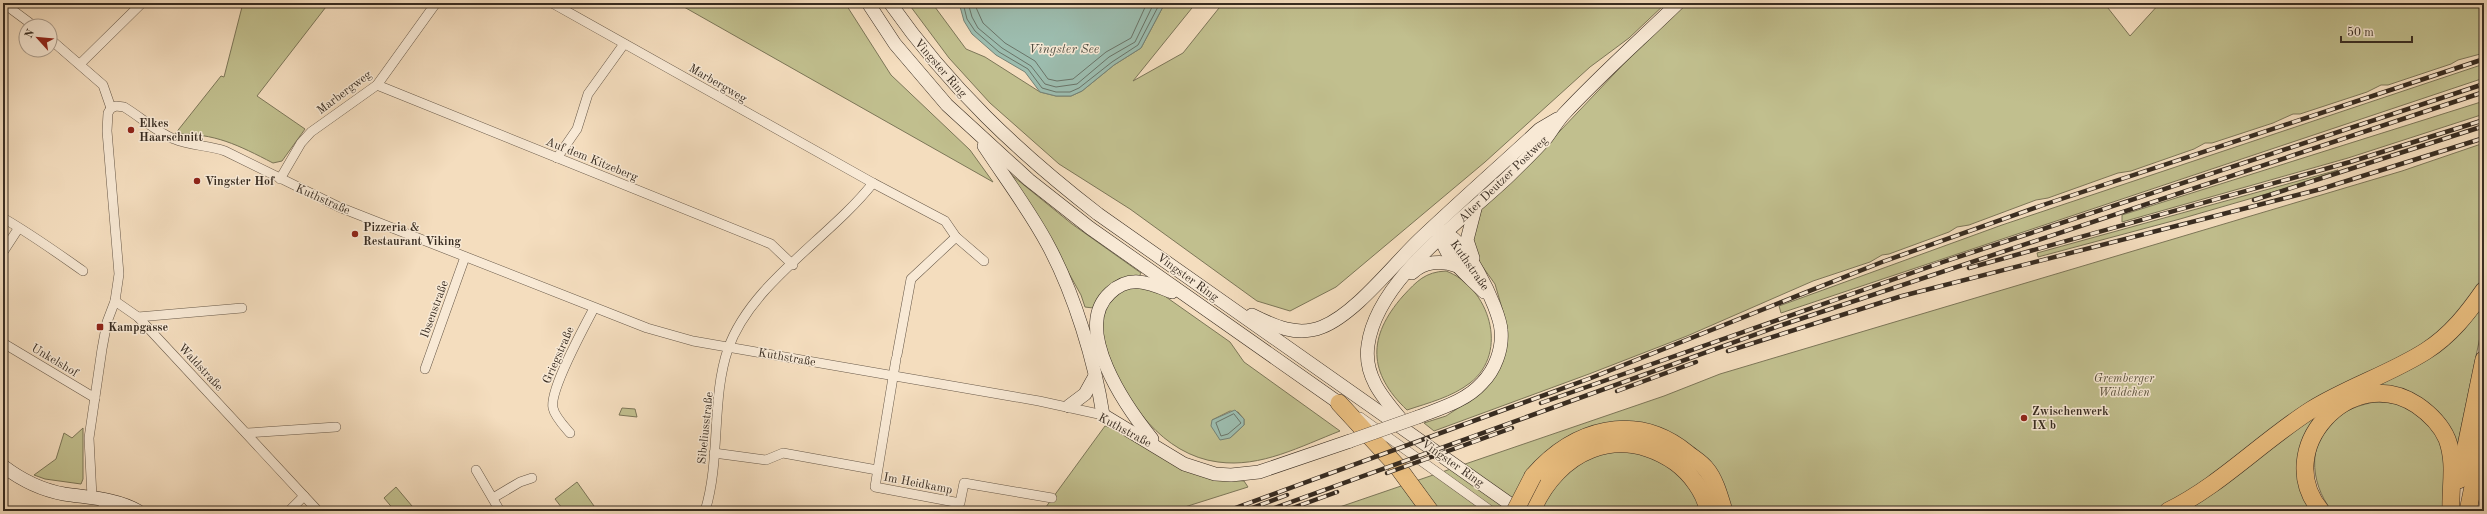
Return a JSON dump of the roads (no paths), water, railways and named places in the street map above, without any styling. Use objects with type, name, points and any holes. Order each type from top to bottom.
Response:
[{"type":"highway","points":[[2168,511],[2217,482],[2312,410],[2428,350],[2447,335],[2469,312],[2484,290]]},
{"type":"highway","points":[[2452,511],[2484,359]]},
{"type":"highway","points":[[2321,511],[2309,489],[2306,472],[2307,455],[2312,439],[2321,423],[2347,401],[2378,393],[2397,396],[2412,402],[2438,423],[2447,439],[2452,459],[2452,511]]},
{"type":"highway","points":[[1339,403],[1397,466],[1430,511]]},
{"type":"highway","points":[[1532,511],[1545,462],[1574,442],[1594,433],[1619,429],[1637,431],[1665,439],[1707,469],[1724,511]]},
{"type":"highway","points":[[2468,511],[2484,432]]},
{"type":"highway","points":[[1515,511],[1540,481],[1570,461],[1605,444],[1626,443],[1654,450],[1679,465],[1693,478],[1708,511]]},
{"type":"main road","name":"Vingster Ring","points":[[868,3],[895,44],[947,105],[1029,180],[1090,228],[1339,403]]},
{"type":"main road","name":"Vingster Ring","points":[[890,3],[936,64],[1010,141],[1098,214],[1520,511]]},
{"type":"main road","name":"Alter Deutzer Postweg","points":[[1385,300],[1403,276],[1443,235],[1476,207],[1546,138],[1562,116],[1678,3]]},
{"type":"main road","name":"Alter Deutzer Postweg","points":[[1216,297],[1270,324],[1290,331],[1321,328],[1336,320],[1356,304],[1421,238],[1540,129],[1562,116]]},
{"type":"main road","points":[[969,125],[1032,219],[1061,270],[1095,376],[1103,415]]},
{"type":"main road","points":[[1476,207],[1467,240],[1484,281]]},
{"type":"main road","name":"Kuthstraße","points":[[1449,213],[1443,235],[1457,266],[1494,302]]},
{"type":"main road","points":[[1421,238],[1443,235]]},
{"type":"main road","name":"Kuthstraße","points":[[1103,415],[1159,448],[1170,457],[1198,470],[1231,475],[1273,468],[1459,400],[1474,392],[1491,372],[1501,348],[1502,332],[1499,316],[1484,281],[1467,256],[1443,235]]},
{"type":"main road","points":[[1415,436],[1382,398],[1368,367],[1367,346],[1371,329],[1385,300],[1418,268],[1432,263],[1450,263],[1457,266]]},
{"type":"main road","points":[[1159,448],[1127,408],[1112,382],[1101,349],[1097,325],[1099,310],[1104,298],[1117,286],[1129,281],[1143,281],[1190,299]]},
{"type":"main road","points":[[1069,406],[1085,394],[1095,376]]},
{"type":"main road","points":[[1103,415],[1110,406],[1112,382]]},
{"type":"main road","points":[[3,466],[24,479],[43,488],[99,502],[123,504],[138,511]]},
{"type":"street","points":[[3,3],[23,18]]},
{"type":"street","points":[[80,64],[142,3]]},
{"type":"street","name":"Marbergweg","points":[[280,179],[301,143],[311,132],[377,85],[436,3]]},
{"type":"street","name":"Marbergweg","points":[[552,3],[873,183],[944,221],[956,237],[984,261]]},
{"type":"street","points":[[557,158],[577,128],[588,94],[624,44]]},
{"type":"street","points":[[58,46],[103,85],[111,108],[106,120],[119,274],[115,301],[107,322],[89,447],[99,502]]},
{"type":"street","name":"Auf dem Kitzeberg","points":[[377,85],[771,244],[792,265]]},
{"type":"street","name":"Kuthstraße","points":[[111,108],[116,106],[124,107],[172,139],[187,144],[207,145],[225,151],[339,207],[647,328],[693,341],[1069,406],[1103,415]]},
{"type":"street","points":[[729,347],[758,298],[855,206],[873,183]]},
{"type":"street","points":[[3,218],[18,229],[30,233],[83,271]]},
{"type":"street","points":[[3,252],[18,229]]},
{"type":"street","name":"Im Heidkamp","points":[[956,237],[911,279],[875,487],[960,503],[964,483],[1052,498]]},
{"type":"street","name":"Ibsenstraße","points":[[425,369],[465,257]]},
{"type":"street","name":"Waldstraße","points":[[115,301],[138,317],[318,511]]},
{"type":"street","points":[[138,317],[242,308]]},
{"type":"street","name":"Griegstraße","points":[[570,433],[559,420],[553,408],[553,399],[568,360],[594,308]]},
{"type":"street","name":"Unkelshof","points":[[3,343],[95,398]]},
{"type":"street","name":"Sibeliusstraße","points":[[704,511],[714,453],[724,364],[729,347]]},
{"type":"street","name":"Vingster Ring","points":[[1339,403],[1491,511]]},
{"type":"street","points":[[247,433],[336,427]]},
{"type":"street","name":"Im Heidkamp","points":[[714,453],[766,460],[783,453],[878,470]]},
{"type":"street","points":[[476,470],[500,511]]},
{"type":"street","points":[[493,498],[520,482],[532,478]]},
{"type":"street","points":[[289,511],[304,496]]},
{"type":"water","name":"Vingster See","points":[[959,3],[1165,3],[1141,48],[1114,65],[1082,91],[1071,96],[1056,96],[1040,92],[1025,72],[996,55],[972,34],[964,21]]},
{"type":"water","points":[[1235,410],[1244,419],[1244,425],[1230,438],[1220,440],[1211,426],[1212,420]]},
{"type":"railway","points":[[1227,511],[1591,378],[1882,262],[2043,205],[2484,59]]},
{"type":"railway","points":[[1541,403],[1943,262],[2484,84]]},
{"type":"railway","points":[[1266,511],[1782,325],[2484,92]]},
{"type":"railway","points":[[1969,268],[2350,162],[2484,120]]},
{"type":"railway","points":[[2254,200],[2484,126]]},
{"type":"railway","points":[[1728,351],[1902,296],[2321,189],[2484,138]]},
{"type":"railway","points":[[1617,391],[1696,362]]},
{"type":"railway","points":[[1387,473],[1512,428]]},
{"type":"railway","points":[[1284,511],[1337,492]]},
{"type":"railway","points":[[1244,511],[1287,495]]},
{"type":"place","name":"Elkes Haarschnitt","points":[[131,130]]},
{"type":"place","name":"Vingster Hof","points":[[197,181]]},
{"type":"place","name":"Pizzeria & Restaurant Viking","points":[[355,234]]},
{"type":"place","name":"Kampgasse","points":[[100,327]]},
{"type":"place","name":"Zwischenwerk IX b","points":[[2024,418]]},
{"type":"park label","name":"Gremberger Wäldchen","points":[[2124,385]]}]
